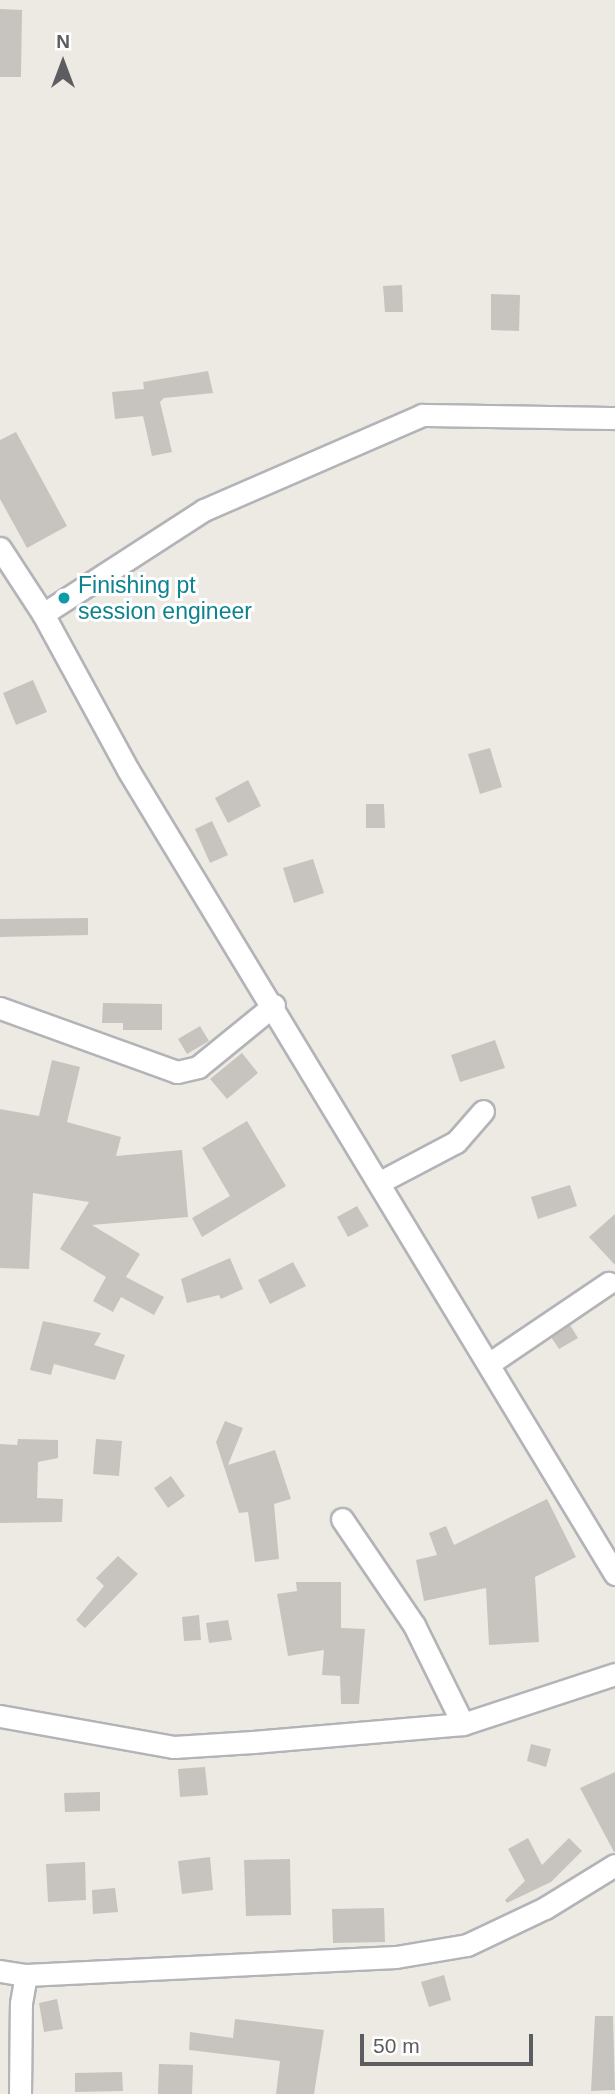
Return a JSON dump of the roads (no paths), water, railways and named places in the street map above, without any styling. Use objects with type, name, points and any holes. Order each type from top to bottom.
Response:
[{"type":"street","points":[[43,614],[204,510],[422,415],[615,418]]},
{"type":"street","points":[[0,548],[43,614],[128,770],[612,1560]]},
{"type":"street","points":[[0,1008],[177,1072],[198,1067],[274,1005]]},
{"type":"street","points":[[380,1182],[456,1142],[483,1111]]},
{"type":"street","points":[[490,1363],[608,1283]]},
{"type":"street","points":[[342,1519],[414,1625],[463,1724]]},
{"type":"street","points":[[0,1716],[174,1747],[463,1724],[615,1674]]},
{"type":"street","points":[[0,1971],[26,1975],[396,1957],[467,1945],[545,1908],[615,1865]]},
{"type":"street","points":[[20,2094],[21,2003],[26,1975]]},
{"type":"place","name":"Finishing pt session engineer","points":[[64,598]]}]
